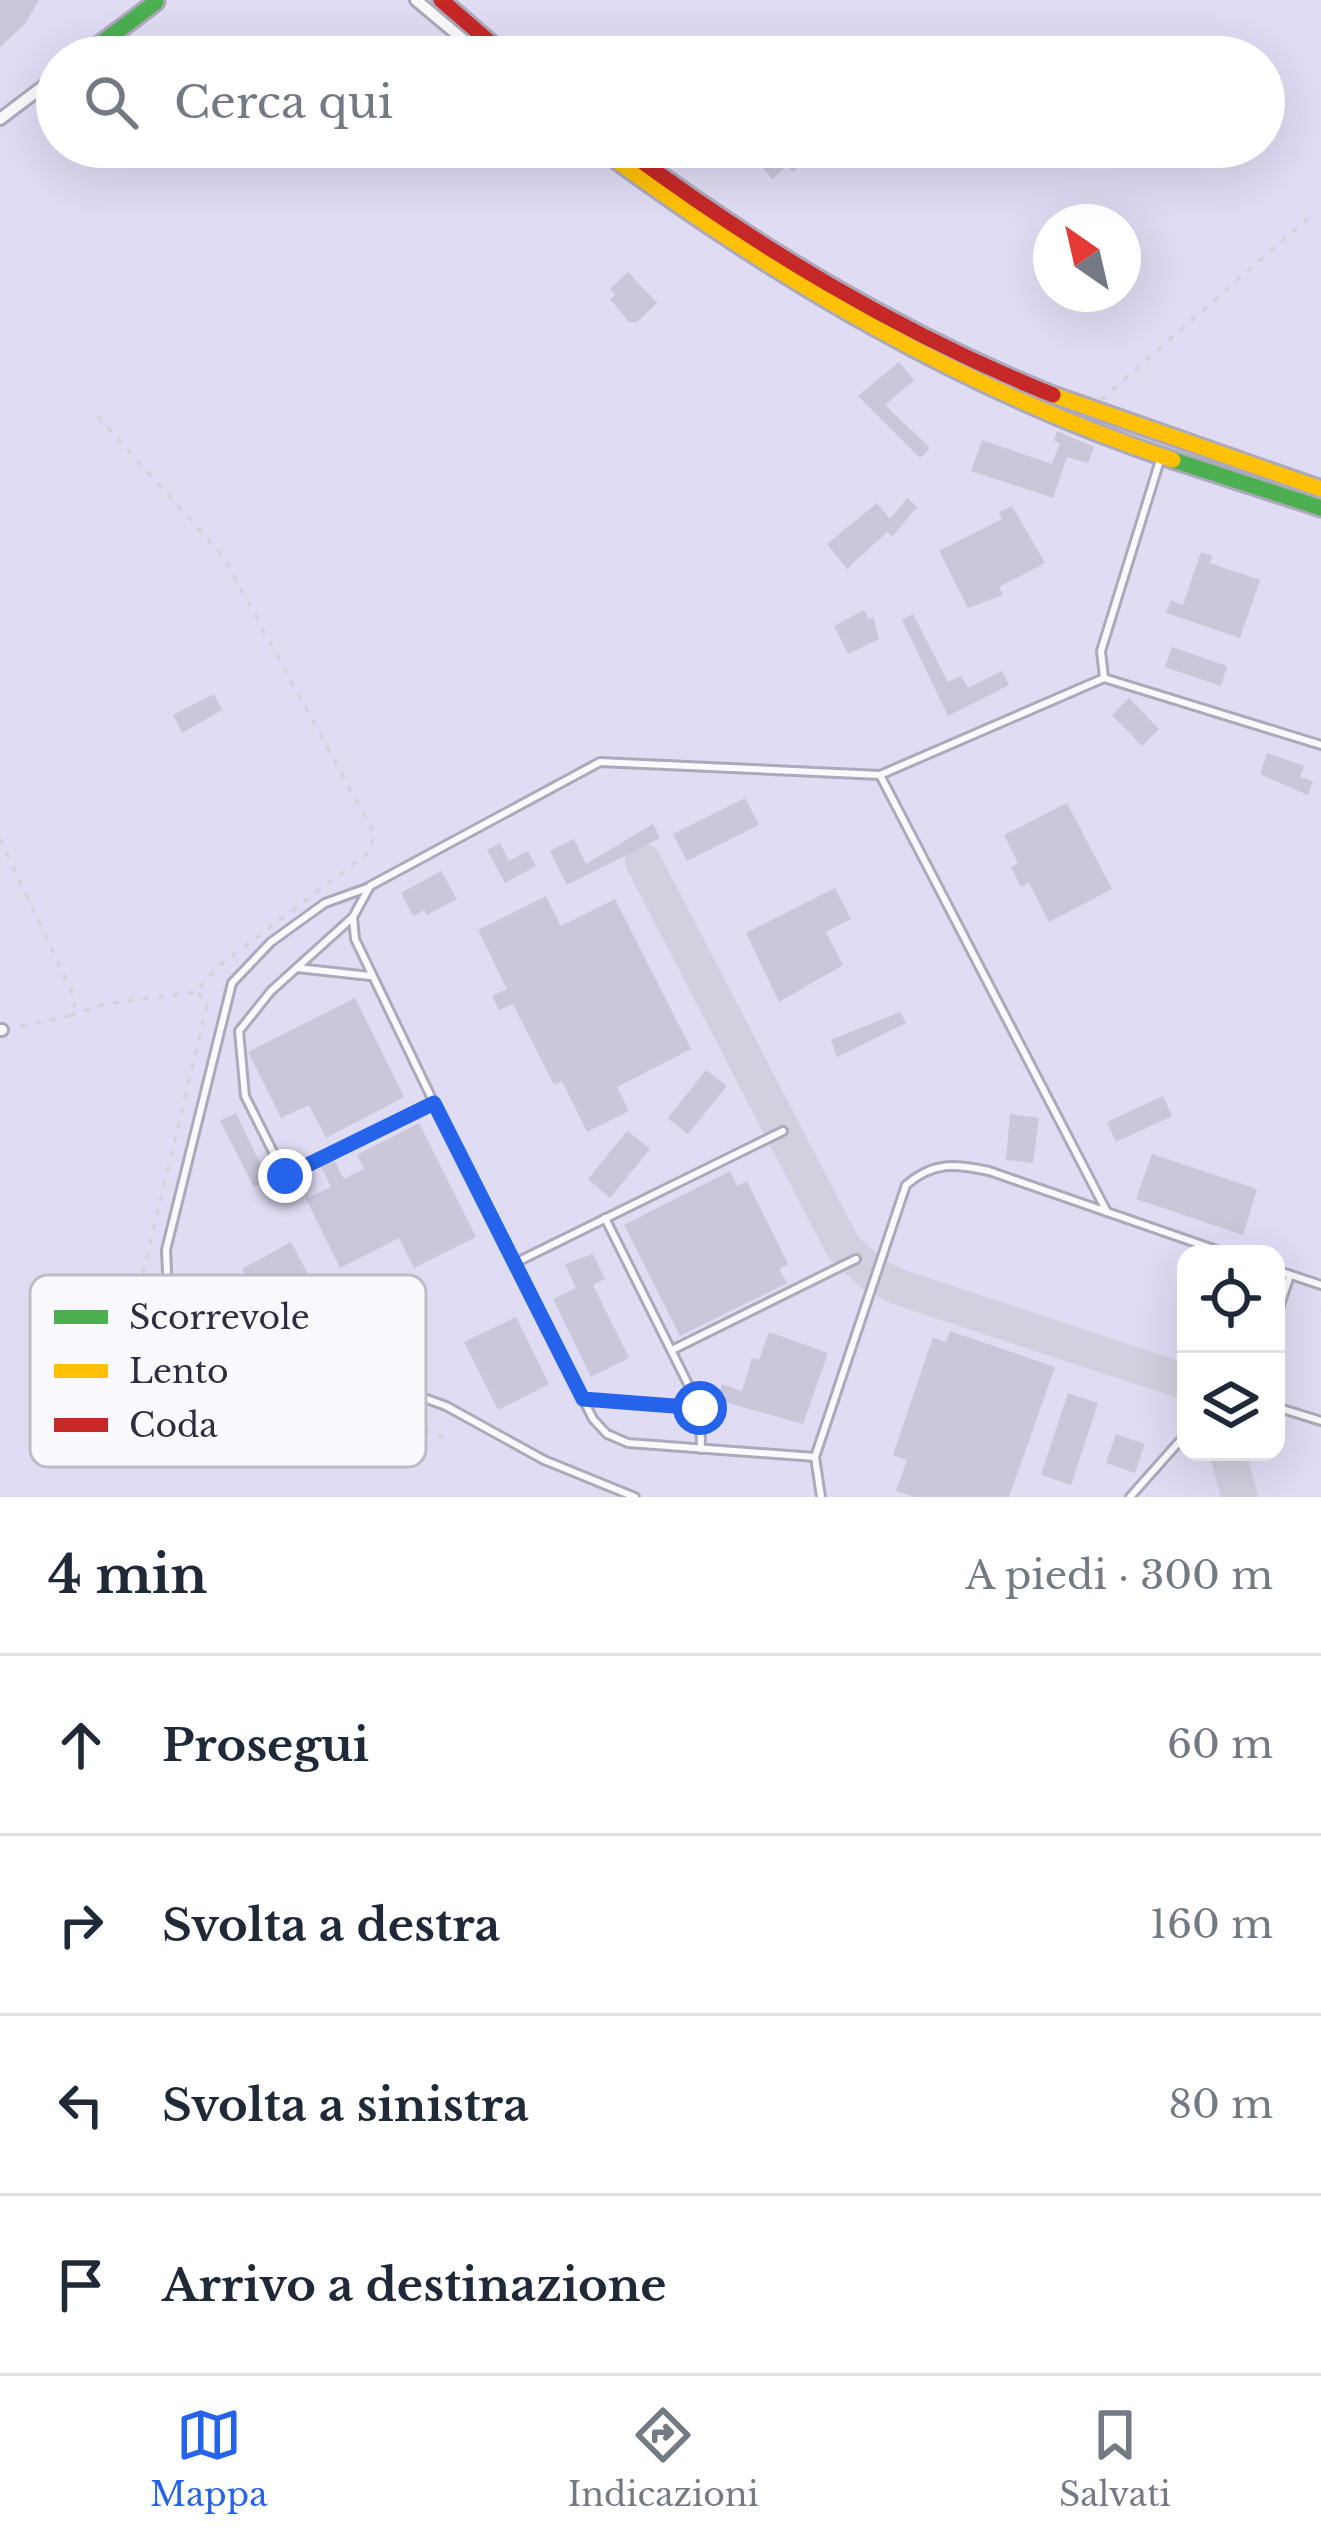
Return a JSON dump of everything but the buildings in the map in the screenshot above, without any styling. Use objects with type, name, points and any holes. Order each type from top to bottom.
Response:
[{"type":"street","points":[[416,0],[459,36]]},
{"type":"street","points":[[441,0],[483,36]]},
{"type":"street","points":[[110,36],[155,2]]},
{"type":"street","points":[[0,119],[36,92]]},
{"type":"street","points":[[629,168],[852,317],[1076,426],[1321,508]]},
{"type":"street","points":[[654,168],[863,306],[952,351],[1092,410],[1321,489]]},
{"type":"lane","points":[[1104,678],[1101,651],[1161,455]]},
{"type":"lane","points":[[167,1275],[166,1250],[232,983],[271,942],[325,903],[370,886],[600,762],[880,775],[1104,678],[1321,746]]},
{"type":"lane","points":[[880,775],[1107,1212]]},
{"type":"lane","points":[[370,886],[353,917],[296,968],[239,1031],[245,1096],[285,1176],[434,1103]]},
{"type":"lane","points":[[353,917],[355,939],[370,976],[583,1399],[608,1434],[628,1443],[814,1457]]},
{"type":"lane","points":[[296,968],[370,976]]},
{"type":"lane","points":[[515,1263],[783,1131]]},
{"type":"lane","points":[[820,1497],[814,1457],[906,1185],[925,1169],[953,1163],[989,1171],[1202,1245]]},
{"type":"lane","points":[[604,1219],[700,1408],[701,1449]]},
{"type":"lane","points":[[672,1350],[856,1259]]},
{"type":"lane","points":[[1285,1273],[1321,1285]]},
{"type":"lane","points":[[1285,1292],[1291,1275]]},
{"type":"lane","points":[[426,1399],[544,1460],[635,1497]]},
{"type":"lane","points":[[583,1399],[700,1408]]},
{"type":"lane","points":[[1285,1410],[1321,1421]]},
{"type":"lane","points":[[1130,1497],[1177,1444]]},
{"type":"path","points":[[1092,410],[1315,212]]},
{"type":"path","points":[[1,1030],[105,1004],[197,992],[215,969],[367,854],[375,835],[223,556],[92,410]]},
{"type":"path","points":[[0,838],[76,1001],[70,1016]]},
{"type":"path","points":[[143,1275],[207,1005],[197,992]]},
{"type":"path","points":[[426,1430],[451,1440]]},
{"type":"taxiway","points":[[643,861],[843,1247],[874,1275],[899,1287],[1177,1379]]},
{"type":"taxiway","points":[[1230,1461],[1240,1497]]},
{"type":"traffic: fast","points":[[111,36],[156,2]]},
{"type":"traffic: fast","points":[[1173,460],[1321,508]]},
{"type":"traffic: slow","points":[[627,168],[802,285],[945,365],[1095,432],[1173,460]]},
{"type":"traffic: slow","points":[[1053,395],[1321,489]]},
{"type":"traffic: jam","points":[[441,0],[483,36]]},
{"type":"traffic: jam","points":[[652,168],[830,285],[939,344],[1053,395]]},
{"type":"route","points":[[285,1176],[434,1103],[583,1399],[700,1408]]}]
